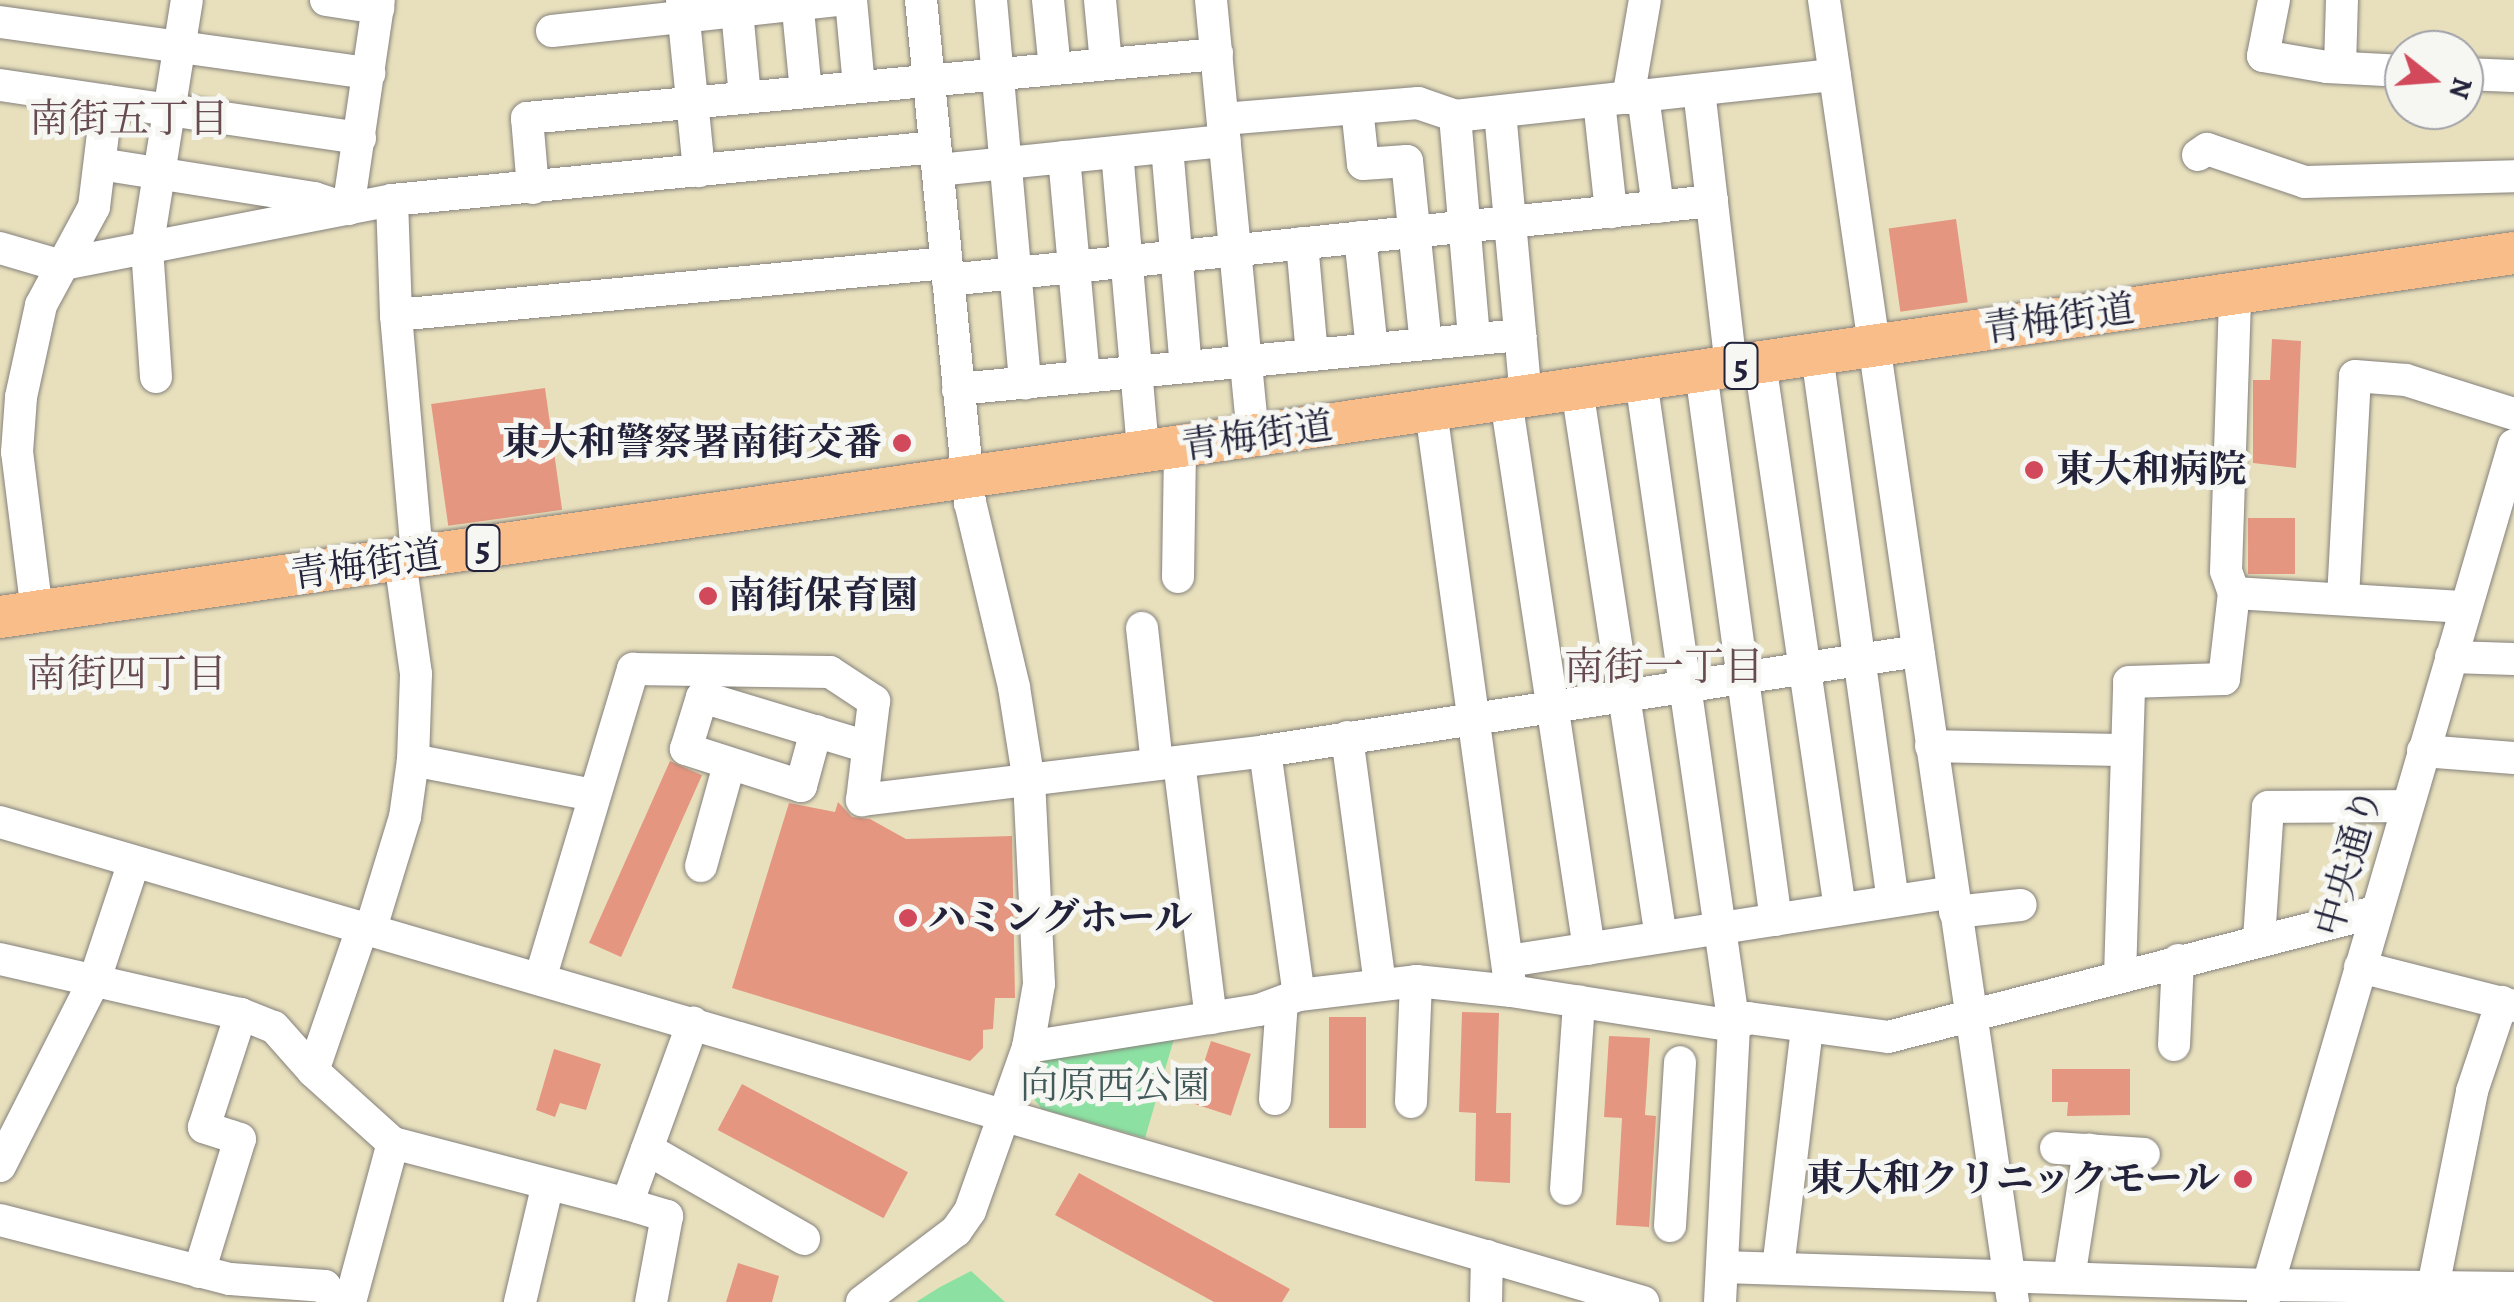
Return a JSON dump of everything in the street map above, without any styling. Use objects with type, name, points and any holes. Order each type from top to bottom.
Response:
[{"type":"main road","name":"青梅街道","points":[[18,615],[2514,253]]},
{"type":"street","points":[[156,377],[147,249],[187,0]]},
{"type":"street","points":[[326,0],[379,4],[348,209]]},
{"type":"street","points":[[552,31],[683,8],[839,0]]},
{"type":"street","points":[[852,0],[859,87]]},
{"type":"street","points":[[862,1302],[956,1231],[970,1210],[1028,1046],[1039,984],[1029,782],[1014,688],[967,478],[921,0]]},
{"type":"street","points":[[991,0],[1025,383]]},
{"type":"street","points":[[1048,0],[1054,69]]},
{"type":"street","points":[[1100,0],[1106,64]]},
{"type":"street","points":[[1212,0],[1253,437]]},
{"type":"street","points":[[1824,0],[2011,1289]]},
{"type":"street","points":[[2274,0],[2263,56],[2340,68],[2384,70]]},
{"type":"street","points":[[2340,68],[2342,0]]},
{"type":"street","points":[[798,2],[806,92]]},
{"type":"street","points":[[1610,212],[1635,2]]},
{"type":"street","points":[[737,6],[745,98]]},
{"type":"street","points":[[683,8],[699,171]]},
{"type":"street","points":[[0,22],[369,72]]},
{"type":"street","points":[[533,188],[527,118],[1217,54]]},
{"type":"street","points":[[2484,75],[2514,76]]},
{"type":"street","points":[[0,248],[58,266],[392,200],[699,171],[936,158],[1006,163],[1166,147],[1224,130],[1356,108],[1418,103],[1455,116],[1835,76]]},
{"type":"street","points":[[0,85],[360,138]]},
{"type":"street","points":[[1699,90],[1731,367],[1744,678],[1776,920]]},
{"type":"street","points":[[1623,98],[1658,207]]},
{"type":"street","points":[[18,615],[17,452],[30,344],[58,266],[94,206],[107,101]]},
{"type":"street","points":[[1356,108],[1363,164],[1407,162],[1426,344]]},
{"type":"street","points":[[1500,112],[1520,334],[1516,398],[1589,948]]},
{"type":"street","points":[[1455,116],[1474,339]]},
{"type":"street","points":[[1166,147],[1186,367]]},
{"type":"street","points":[[2198,155],[2207,149],[2305,182],[2514,176]]},
{"type":"street","points":[[1117,152],[1136,372],[1161,450],[1178,577]]},
{"type":"street","points":[[1064,157],[1084,377]]},
{"type":"street","points":[[100,164],[314,198],[348,209]]},
{"type":"street","points":[[313,1071],[406,817],[413,760],[416,674],[392,200]]},
{"type":"street","points":[[396,315],[947,271],[1015,273],[1712,201]]},
{"type":"street","points":[[1360,238],[1372,349]]},
{"type":"street","points":[[1302,244],[1312,355]]},
{"type":"street","points":[[2120,976],[2130,682],[2224,679],[2234,593],[2226,571],[2236,294]]},
{"type":"street","points":[[958,389],[1520,334]]},
{"type":"street","points":[[1817,355],[1893,901]]},
{"type":"street","points":[[1731,367],[1804,668],[1840,910]]},
{"type":"street","points":[[2343,598],[2355,376],[2406,380],[2514,414]]},
{"type":"street","points":[[1641,380],[1734,1026],[1720,1302]]},
{"type":"street","points":[[1577,389],[1661,937]]},
{"type":"street","points":[[1431,411],[1509,976]]},
{"type":"street","name":"中央通り","points":[[2265,1294],[2514,445]]},
{"type":"street","points":[[2234,593],[2466,608]]},
{"type":"street","points":[[1142,628],[1211,1018]]},
{"type":"street","points":[[540,979],[633,669],[830,672],[874,702],[862,800],[1264,751],[1918,651]]},
{"type":"street","points":[[2451,657],[2514,658]]},
{"type":"street","points":[[816,732],[801,786],[686,749],[702,697],[868,747]]},
{"type":"street","points":[[1347,738],[1380,985]]},
{"type":"street","points":[[1931,746],[2127,750]]},
{"type":"street","points":[[1264,751],[1290,998],[1275,1100]]},
{"type":"street","points":[[2423,751],[2514,758]]},
{"type":"street","points":[[413,760],[593,795]]},
{"type":"street","points":[[701,866],[729,765]]},
{"type":"street","points":[[2260,939],[2268,808],[2406,806]]},
{"type":"street","points":[[0,822],[693,1023],[1002,1118],[1644,1302]]},
{"type":"street","points":[[0,1166],[95,979],[134,862]]},
{"type":"street","points":[[1028,1046],[1211,1018],[1290,998],[1380,985],[1509,976],[1589,948],[1893,901],[2020,905]]},
{"type":"street","points":[[1509,976],[1579,1001],[1734,1026],[1748,1018],[1888,1037],[2376,912]]},
{"type":"street","points":[[0,959],[241,1014],[274,1027],[313,1071],[393,1143],[667,1216],[651,1302]]},
{"type":"street","points":[[2174,1045],[2178,960]]},
{"type":"street","points":[[2360,967],[2508,1004],[2472,1091],[2433,1287]]},
{"type":"street","points":[[1410,1102],[1416,982]]},
{"type":"street","points":[[1566,1189],[1579,1001]]},
{"type":"street","points":[[199,1272],[240,1138],[204,1126],[241,1014]]},
{"type":"street","points":[[626,1204],[693,1023]]},
{"type":"street","points":[[1778,1268],[1807,1029]]},
{"type":"street","points":[[1670,1226],[1680,1062]]},
{"type":"street","points":[[1675,1138],[1730,1142]]},
{"type":"street","points":[[350,1302],[393,1143]]},
{"type":"street","points":[[2056,1148],[2144,1154]]},
{"type":"street","points":[[647,1150],[804,1239]]},
{"type":"street","points":[[2069,1278],[2089,1150]]},
{"type":"street","points":[[520,1302],[548,1184]]},
{"type":"street","points":[[0,1220],[199,1272],[325,1286],[335,1302]]},
{"type":"street","points":[[1486,1302],[1487,1256]]},
{"type":"street","points":[[1724,1267],[1778,1268],[2011,1289],[2069,1278],[2265,1294],[2433,1287],[2497,1292]]},
{"type":"green space","name":"向原西公園","points":[[1176,1032],[1145,1138],[1042,1109],[1029,1093],[1046,1055]]},
{"type":"green space","points":[[971,1271],[1005,1302],[916,1302],[940,1287]]},
{"type":"building","points":[[1956,219],[1968,302],[1900,312],[1889,228]]},
{"type":"building","points":[[2272,339],[2301,341],[2296,468],[2253,463],[2253,380],[2270,380]]},
{"type":"building","points":[[545,388],[562,510],[448,526],[431,404]]},
{"type":"building","points":[[2248,518],[2295,518],[2295,574],[2248,574]]},
{"type":"building","points":[[670,761],[702,775],[621,957],[589,943]]},
{"type":"building","name":"ハミングホール","points":[[838,802],[852,817],[870,819],[906,839],[1012,836],[1015,998],[995,998],[993,1029],[983,1030],[983,1048],[970,1061],[732,988],[789,803],[835,812]]},
{"type":"building","points":[[1462,1012],[1499,1013],[1496,1113],[1511,1113],[1510,1183],[1475,1181],[1476,1113],[1459,1112]]},
{"type":"building","points":[[1329,1017],[1366,1017],[1366,1128],[1329,1128]]},
{"type":"building","points":[[1609,1036],[1650,1038],[1645,1115],[1656,1116],[1649,1227],[1616,1225],[1622,1118],[1604,1117]]},
{"type":"building","points":[[1211,1041],[1251,1054],[1231,1116],[1191,1103]]},
{"type":"building","points":[[554,1049],[601,1064],[586,1110],[560,1103],[555,1117],[536,1110]]},
{"type":"building","points":[[2052,1069],[2130,1069],[2130,1115],[2067,1116],[2068,1102],[2052,1102]]},
{"type":"building","points":[[742,1084],[908,1172],[884,1218],[718,1130]]},
{"type":"building","points":[[1079,1173],[1290,1289],[1282,1302],[1214,1302],[1055,1215]]},
{"type":"building","points":[[738,1263],[779,1276],[772,1302],[726,1302]]},
{"type":"place","name":"東大和警察署南街交番","points":[[902,443]]},
{"type":"place","name":"東大和病院","points":[[2034,470]]},
{"type":"place","name":"南街保育園","points":[[708,596]]},
{"type":"place","name":"ハミングホール","points":[[908,918]]},
{"type":"place","name":"東大和クリニックモール","points":[[2243,1179]]},
{"type":"district","name":"南街五丁目","points":[[129,119]]},
{"type":"district","name":"南街一丁目","points":[[1664,667]]},
{"type":"district","name":"南街四丁目","points":[[127,674]]}]
